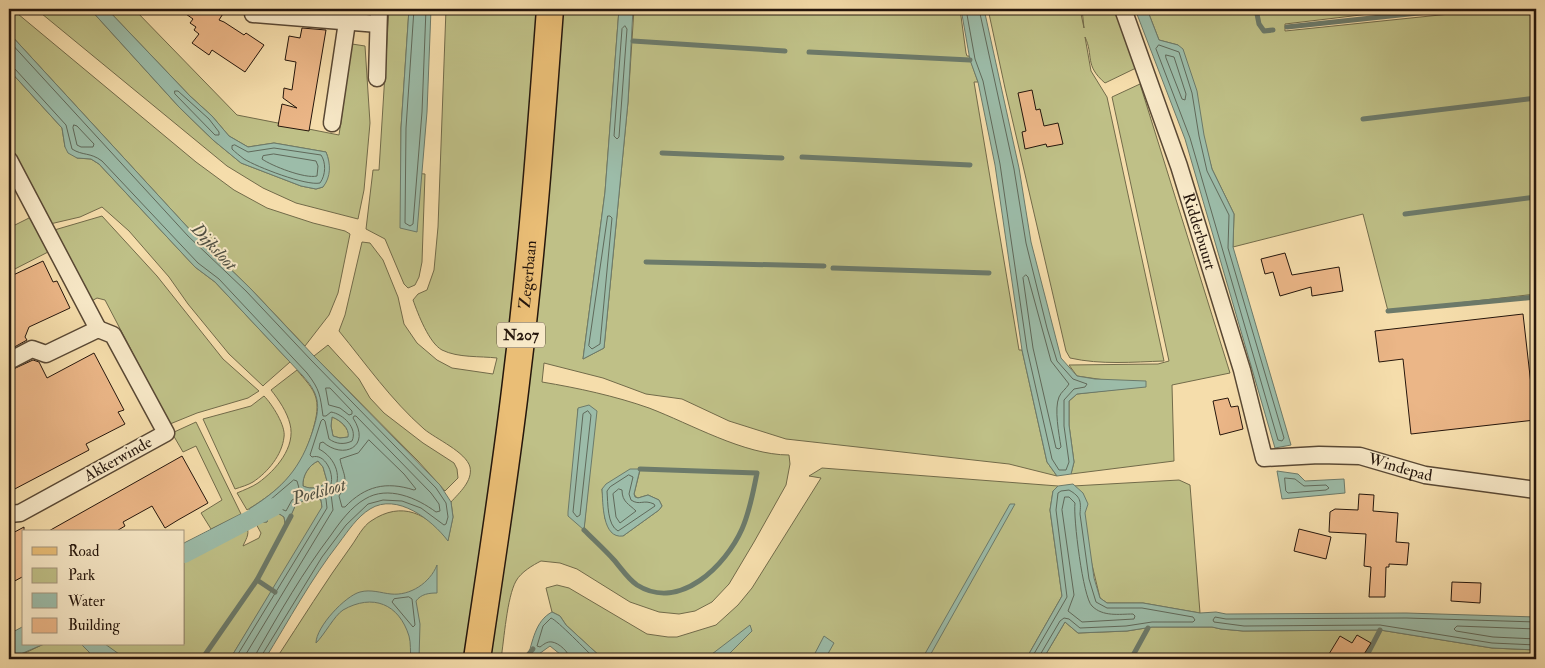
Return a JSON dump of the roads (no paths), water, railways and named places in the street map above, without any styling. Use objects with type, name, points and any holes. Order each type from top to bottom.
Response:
[{"type":"main road","name":"Zegerbaan","points":[[477,659],[517,373],[541,128],[550,9]]},
{"type":"street","name":"Ridderbuurt","points":[[1123,9],[1179,166],[1242,370],[1264,458]]},
{"type":"street","points":[[253,14],[347,22],[379,16],[377,78]]},
{"type":"street","points":[[332,123],[347,22]]},
{"type":"street","name":"Akkerwinde","points":[[9,160],[98,329],[113,335],[166,433],[20,513],[9,514]]},
{"type":"street","points":[[9,361],[32,349],[46,354],[98,329]]},
{"type":"street","name":"Windepad","points":[[1264,458],[1320,455],[1360,456],[1425,475],[1536,490]]},
{"type":"water","points":[[90,9],[107,9],[190,96],[212,116],[229,136],[248,147],[274,143],[326,152],[329,170],[328,179],[323,187],[316,189],[301,186],[241,163],[213,140],[179,107]]},
{"type":"water","points":[[409,9],[431,9],[427,112],[417,232],[400,228],[401,128]]},
{"type":"water","points":[[619,9],[633,9],[628,102],[604,348],[583,359],[605,192]]},
{"type":"water","points":[[961,9],[984,9],[1019,168],[1031,242],[1061,358],[1077,376],[1095,379],[1146,381],[1146,387],[1077,394],[1069,401],[1069,425],[1074,462],[1071,474],[1057,476],[1047,462],[1022,350],[995,165],[978,82],[970,60]]},
{"type":"water","points":[[1135,9],[1147,9],[1159,40],[1178,45],[1183,49],[1197,91],[1212,169],[1234,214],[1233,247],[1291,445],[1275,448],[1185,139]]},
{"type":"water","points":[[9,33],[192,232],[250,288],[440,485],[451,502],[453,517],[448,541],[423,517],[402,506],[380,505],[370,509],[353,525],[329,557],[265,659],[230,659],[322,507],[321,500],[313,497],[296,504],[286,527],[284,517],[278,513],[270,512],[267,522],[255,522],[249,509],[281,485],[303,455],[317,415],[318,404],[315,393],[303,376],[215,282],[195,267],[99,164],[91,159],[77,158],[68,153],[65,147],[62,128],[9,70]],"holes":[[[332,417],[344,425],[348,437],[340,438],[333,436]],[[318,461],[323,467],[327,481],[316,488],[303,486],[307,471]]]},
{"type":"water","points":[[589,405],[597,411],[584,530],[568,516],[568,512],[578,408]]},
{"type":"water","points":[[630,469],[640,469],[634,494],[635,497],[648,495],[659,500],[662,506],[623,536],[616,535],[607,526],[602,489],[606,484]]},
{"type":"water","points":[[1277,471],[1298,474],[1305,481],[1344,479],[1345,493],[1282,499]]},
{"type":"water","points":[[1073,484],[1083,493],[1088,504],[1085,513],[1094,578],[1100,598],[1107,603],[1143,603],[1200,613],[1216,612],[1226,614],[1406,613],[1536,617],[1536,650],[1492,648],[1380,630],[1243,631],[1212,627],[1152,627],[1127,631],[1078,633],[1065,622],[1043,659],[1026,659],[1062,596],[1050,510],[1053,491],[1058,486]]},
{"type":"water","points":[[1010,504],[1015,504],[928,659],[922,659]]},
{"type":"water","points":[[241,514],[247,528],[185,560],[185,542]]},
{"type":"water","points":[[437,565],[437,593],[425,594],[416,601],[420,624],[419,659],[411,659],[409,636],[399,616],[392,609],[374,602],[365,602],[343,610],[336,616],[316,643],[317,636],[326,621],[347,599],[364,591],[391,594],[405,593],[424,583]]},
{"type":"water","points":[[552,612],[560,616],[566,625],[603,659],[566,659],[550,646],[532,659],[527,659],[538,626]]},
{"type":"water","points":[[750,625],[752,631],[724,659],[685,659],[681,654],[712,654]]},
{"type":"water","points":[[22,627],[22,646],[39,646],[9,659],[9,634]]},
{"type":"water","points":[[824,636],[834,643],[825,659],[812,659]]},
{"type":"water","points":[[83,646],[108,646],[126,659],[93,659]]},
{"type":"waterway","points":[[1256,9],[1259,24],[1264,31],[1273,30]]},
{"type":"waterway","points":[[1287,27],[1456,9]]},
{"type":"waterway","points":[[633,41],[785,51]]},
{"type":"waterway","points":[[809,52],[970,60]]},
{"type":"waterway","points":[[1363,119],[1536,98]]},
{"type":"waterway","points":[[662,153],[782,158]]},
{"type":"waterway","points":[[802,157],[970,165]]},
{"type":"waterway","points":[[1405,214],[1536,197]]},
{"type":"waterway","points":[[646,262],[824,266]]},
{"type":"waterway","points":[[833,268],[989,273]]},
{"type":"waterway","points":[[1388,311],[1536,297]]},
{"type":"waterway","points":[[584,530],[634,583],[653,592],[669,593],[685,589],[700,581],[725,557],[735,543],[745,522],[757,473],[640,469]]},
{"type":"waterway","name":"Poelsloot","points":[[185,553],[274,507]]},
{"type":"waterway","points":[[202,659],[257,580],[291,516]]},
{"type":"waterway","points":[[257,580],[275,592]]},
{"type":"waterway","points":[[1131,659],[1148,628]]},
{"type":"waterway","points":[[1365,659],[1380,630]]},
{"type":"waterway","points":[[527,659],[533,649]]},
{"type":"water label","name":"Dijksloot","points":[[214,247]]}]
